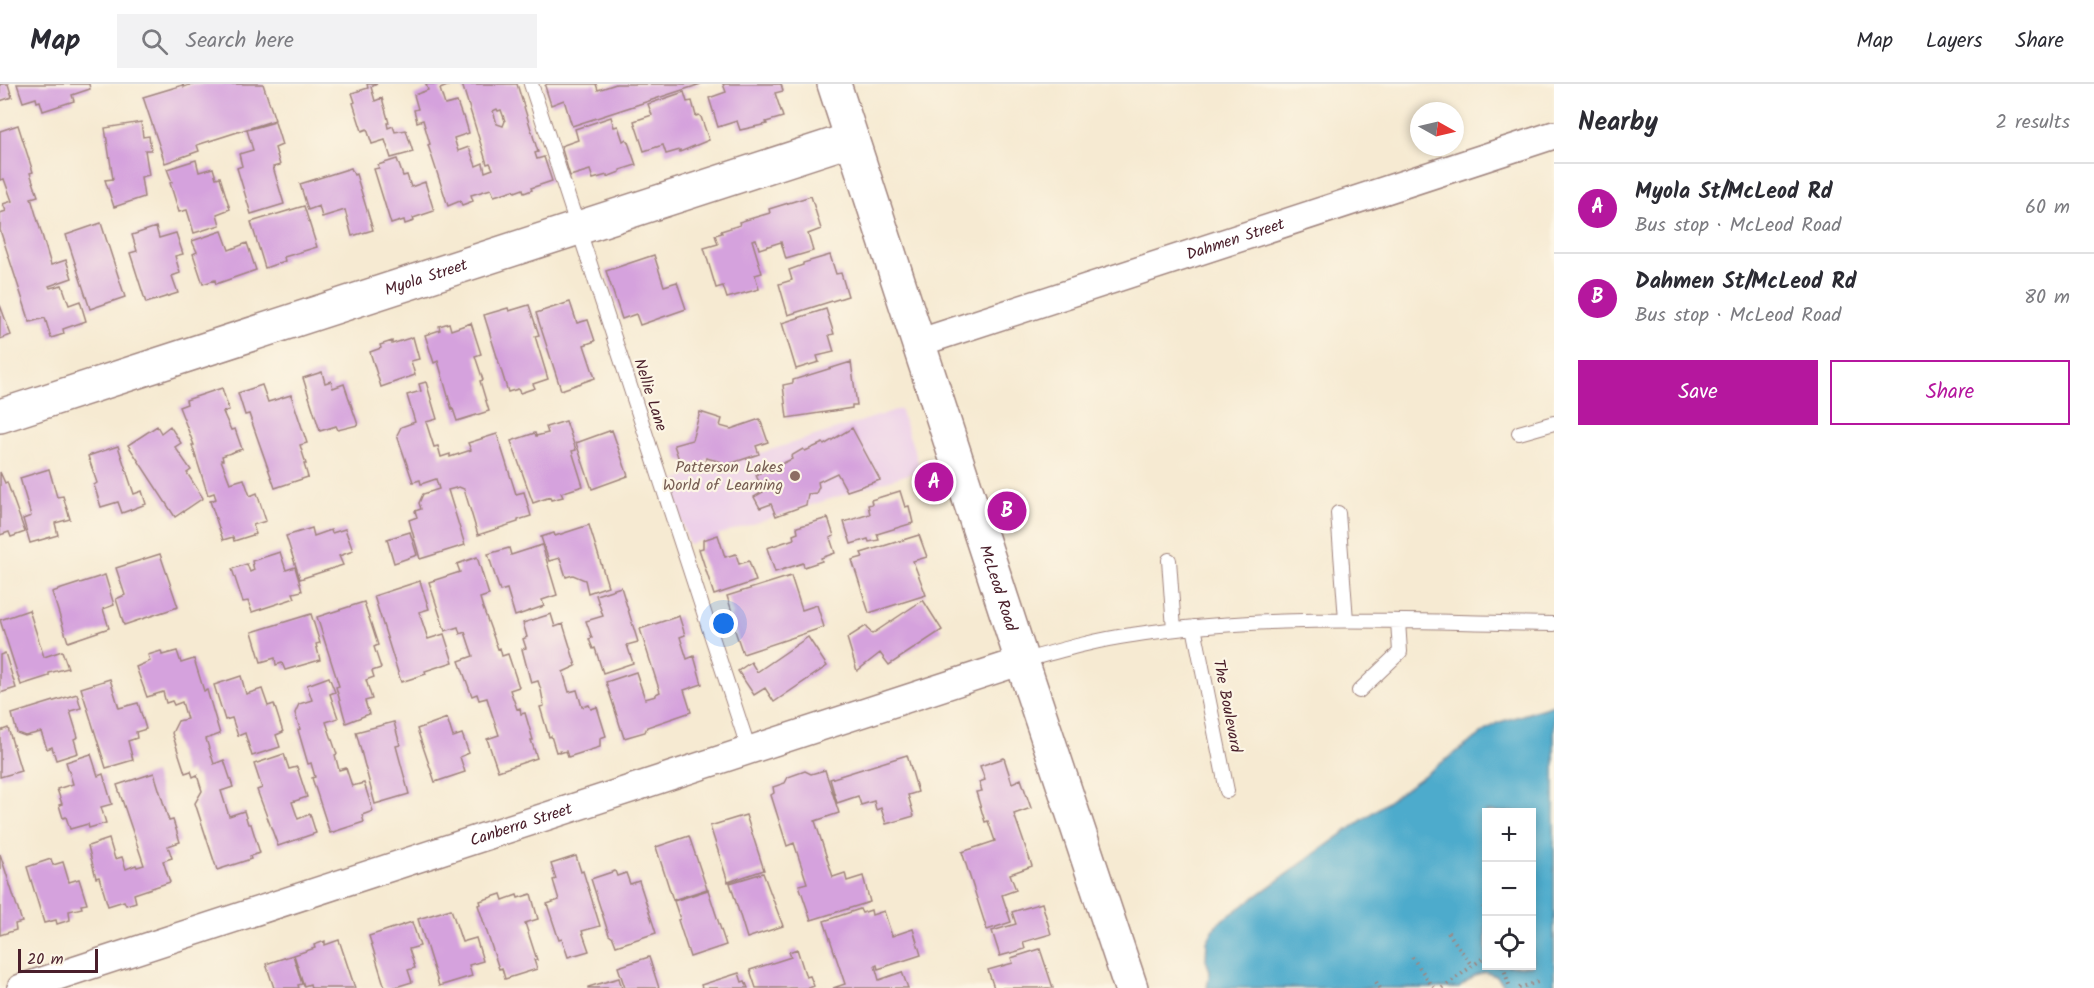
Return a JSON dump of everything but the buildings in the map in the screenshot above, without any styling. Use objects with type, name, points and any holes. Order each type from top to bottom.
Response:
[{"type":"main road","name":"McLeod Road","points":[[834,84],[1131,988]]},
{"type":"main road","name":"Myola Street","points":[[0,416],[852,139]]},
{"type":"street","name":"Dahmen Street","points":[[918,343],[1554,135]]},
{"type":"street","name":"Canberra Street","points":[[21,988],[1022,661]]},
{"type":"lane","name":"Nellie Lane","points":[[531,84],[749,750]]},
{"type":"lane","points":[[1519,433],[1554,423]]},
{"type":"lane","points":[[1338,513],[1346,620]]},
{"type":"lane","points":[[1169,560],[1174,629]]},
{"type":"lane","points":[[1022,661],[1086,644],[1194,627],[1346,620],[1554,624]]},
{"type":"lane","points":[[1359,691],[1400,652],[1398,621]]},
{"type":"lane","name":"The Boulevard","points":[[1194,627],[1227,791]]},
{"type":"path","points":[[1448,932],[1472,966]]},
{"type":"path","points":[[1412,957],[1434,988]]},
{"type":"path","points":[[1442,988],[1482,959]]},
{"type":"path","points":[[1504,970],[1510,988]]},
{"type":"path","points":[[1520,988],[1541,981]]},
{"type":"path","points":[[1376,982],[1380,988]]},
{"type":"shaded area","name":"Patterson Lakes World of Learning","points":[[900,409],[921,470],[689,544],[669,482]]},
{"type":"water","points":[[1554,705],[1554,988],[1507,988],[1496,976],[1485,972],[1459,988],[1207,988],[1210,971],[1206,960],[1207,942],[1216,925],[1497,723]]},
{"type":"place","name":"Patterson Lakes World of Learning","points":[[795,476]]},
{"type":"place","name":"Myola St/McLeod Rd","points":[[934,482]]},
{"type":"place","name":"Dahmen St/McLeod Rd","points":[[1007,511]]}]
